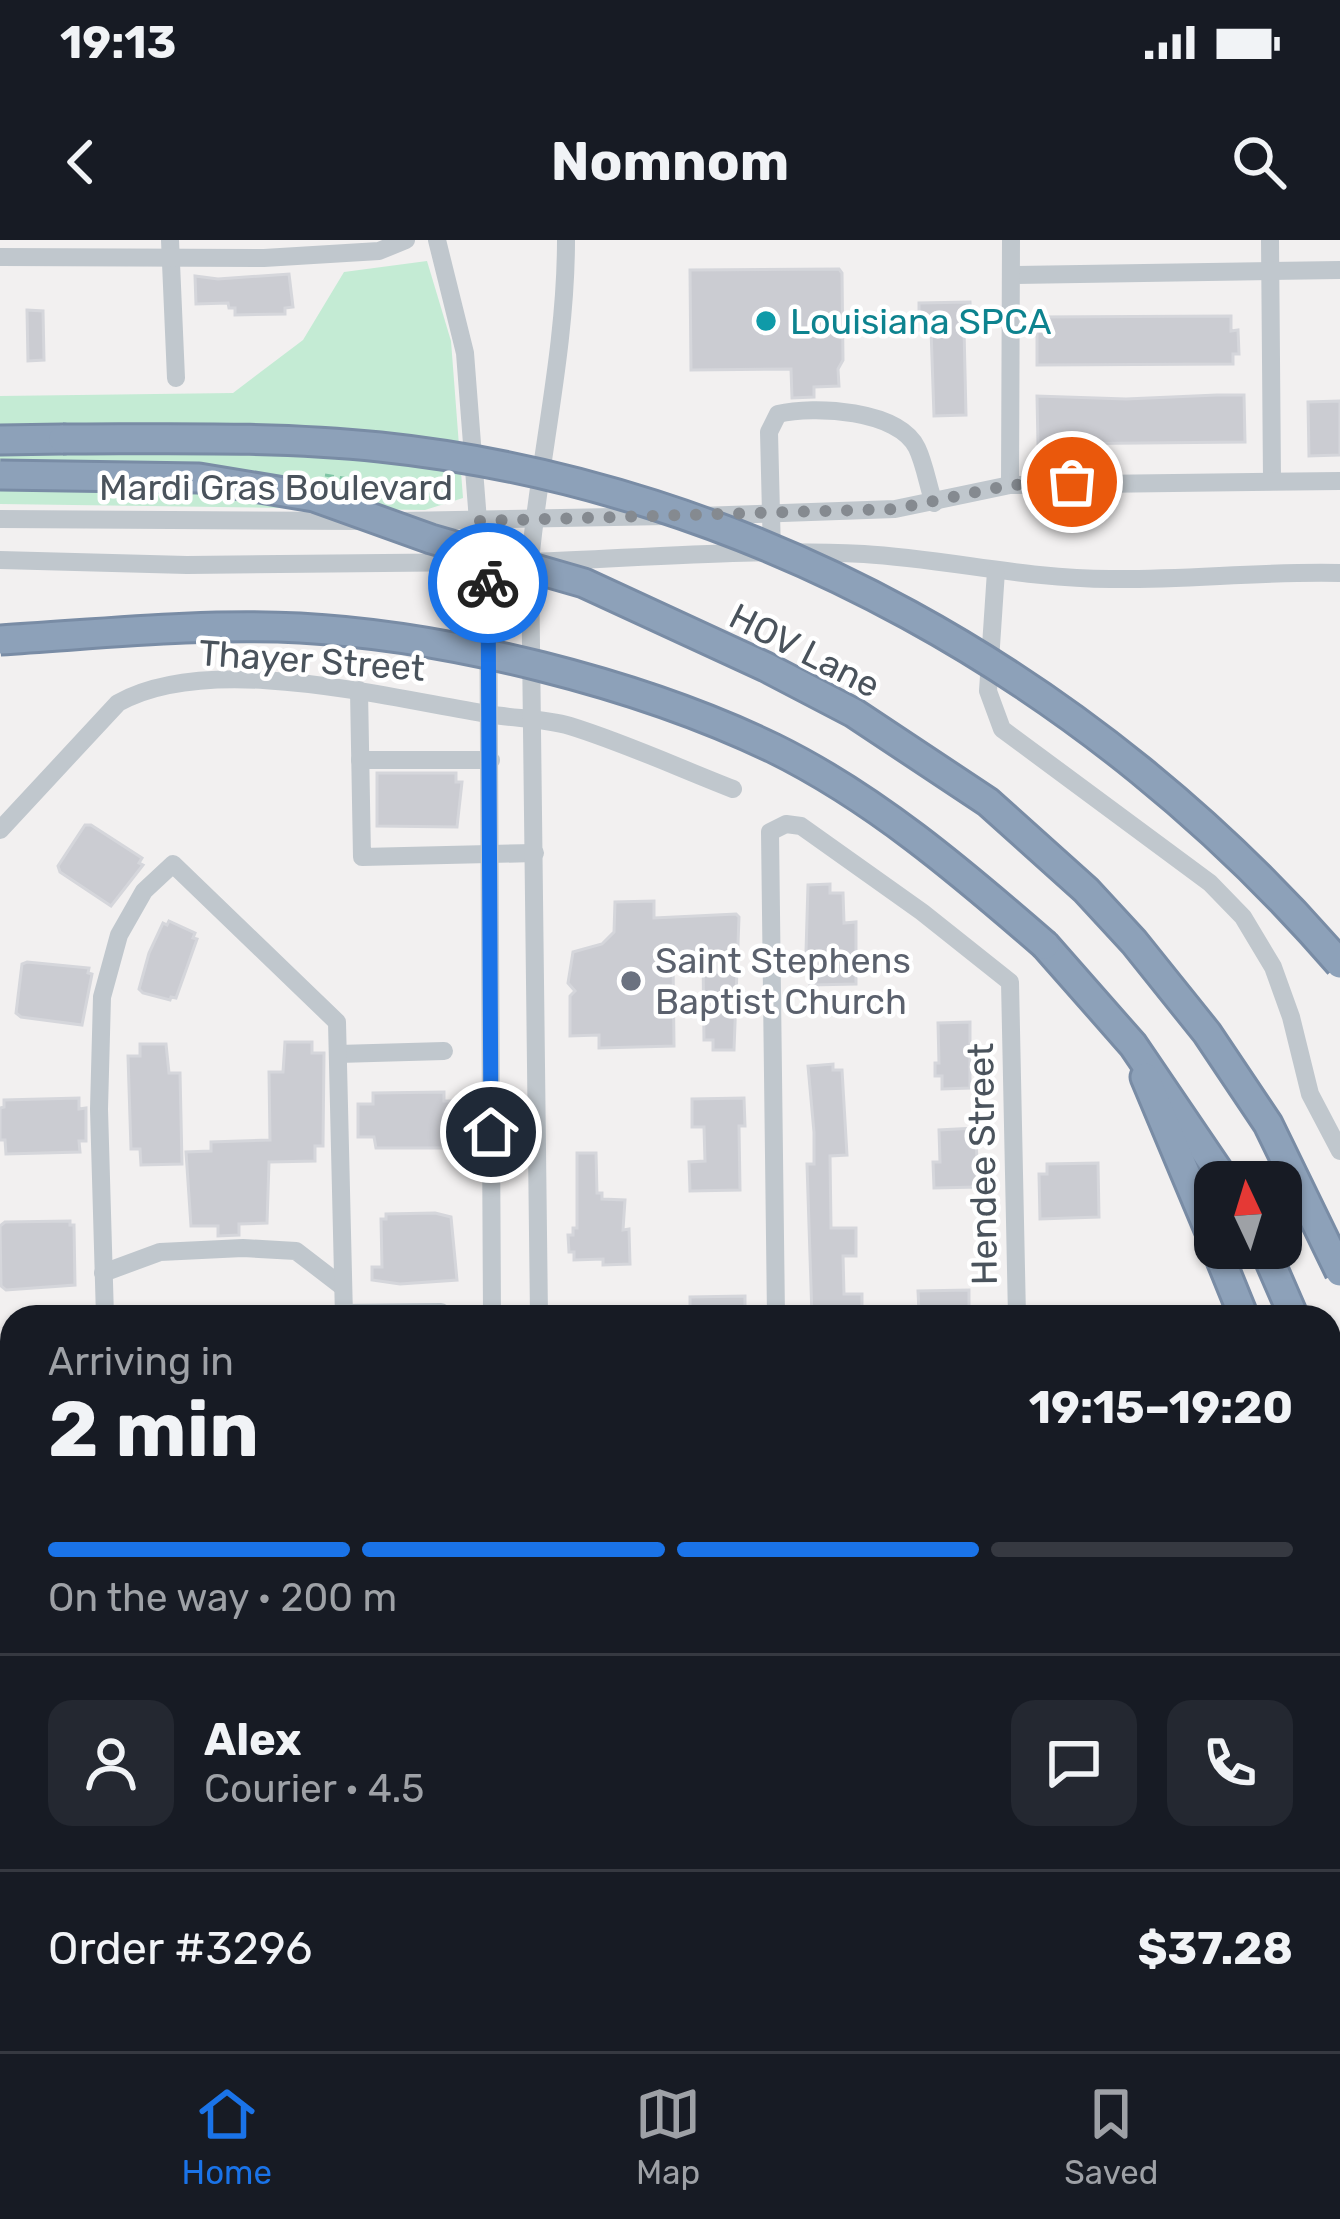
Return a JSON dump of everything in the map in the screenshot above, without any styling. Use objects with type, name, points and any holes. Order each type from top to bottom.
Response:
[{"type":"highway","points":[[0,440],[246,439],[381,447],[513,468],[635,499],[749,538],[830,574],[936,631],[1071,717],[1214,831],[1340,964]]},
{"type":"highway","name":"HOV Lane","points":[[0,476],[199,478],[314,497],[431,539],[584,583],[854,713],[988,802],[1086,890],[1134,942],[1207,1033],[1268,1124],[1340,1272]]},
{"type":"highway","points":[[0,640],[215,628],[402,636],[538,667],[665,704],[774,748],[866,803],[1045,945],[1133,1045],[1212,1161]]},
{"type":"highway","points":[[1133,1045],[1194,1197]]},
{"type":"highway","points":[[1225,1269],[1239,1305]]},
{"type":"highway","points":[[1273,1269],[1289,1305]]},
{"type":"street","points":[[0,257],[170,248],[264,258],[379,251],[406,240]]},
{"type":"street","points":[[437,240],[466,353],[478,521],[488,562],[492,1305]]},
{"type":"street","points":[[539,1305],[530,562],[561,338],[566,240]]},
{"type":"street","points":[[1010,485],[1011,240]]},
{"type":"street","points":[[1270,240],[1272,479]]},
{"type":"street","points":[[170,248],[176,378]]},
{"type":"street","points":[[1012,275],[1340,270]]},
{"type":"street","points":[[772,554],[769,431],[778,414],[868,415],[904,431],[917,447],[934,503]]},
{"type":"street","name":"Mardi Gras Boulevard","points":[[0,519],[478,521],[770,514],[895,509],[1010,485],[1340,481]]},
{"type":"street","name":"Mardi Gras Boulevard","points":[[0,560],[187,565],[772,554],[931,559],[996,571],[1111,580],[1340,572]]},
{"type":"street","points":[[996,571],[988,691],[1002,729],[1210,883],[1243,917],[1273,968],[1292,1017],[1310,1094],[1340,1150]]},
{"type":"street","name":"Thayer Street","points":[[0,830],[118,704],[141,690],[168,683],[359,690],[490,715],[533,716],[733,789]]},
{"type":"street","points":[[359,690],[362,856],[535,853]]},
{"type":"street","points":[[360,760],[491,760]]},
{"type":"street","name":"Hendee Street","points":[[776,1305],[770,832],[786,824],[801,826],[1010,982],[1017,1305]]},
{"type":"street","points":[[104,1305],[102,997],[119,934],[144,891],[173,864],[337,1022],[344,1305]]},
{"type":"street","points":[[338,1054],[444,1051]]},
{"type":"street","points":[[103,1273],[160,1252],[296,1251],[343,1288]]},
{"type":"green space","points":[[427,261],[451,341],[463,498],[425,510],[0,504],[0,396],[233,393],[303,340],[344,272]]},
{"type":"building","name":"Louisiana SPCA","points":[[839,269],[843,360],[839,386],[814,387],[814,397],[792,398],[791,369],[691,370],[690,270]]},
{"type":"building","points":[[289,274],[293,307],[285,308],[285,314],[235,315],[228,303],[196,304],[195,276]]},
{"type":"building","points":[[970,302],[971,329],[964,329],[966,415],[934,416],[931,329],[919,330],[919,303]]},
{"type":"building","points":[[27,310],[43,311],[44,360],[28,361]]},
{"type":"building","points":[[1231,316],[1231,331],[1238,330],[1239,354],[1233,354],[1233,364],[1037,365],[1037,317]]},
{"type":"building","points":[[1244,395],[1245,442],[1038,444],[1037,396]]},
{"type":"building","points":[[1340,401],[1340,455],[1309,456],[1308,402]]},
{"type":"building","points":[[377,773],[456,773],[456,782],[462,782],[457,827],[377,826]]},
{"type":"building","points":[[85,825],[142,858],[139,863],[143,865],[111,906],[58,866]]},
{"type":"building","points":[[830,884],[830,893],[843,893],[844,923],[856,922],[856,984],[810,985],[808,885]]},
{"type":"building","points":[[654,901],[654,918],[739,917],[734,1050],[713,1050],[713,1040],[704,1040],[703,957],[673,958],[674,1046],[599,1048],[599,1035],[570,1036],[570,996],[575,991],[568,983],[573,952],[602,944],[614,932],[615,902]]},
{"type":"building","points":[[169,921],[195,933],[197,939],[176,998],[170,1000],[139,989],[149,953],[163,923]]},
{"type":"building","points":[[22,964],[89,968],[92,974],[82,1025],[16,1013]]},
{"type":"building","points":[[970,1022],[970,1088],[942,1089],[942,1076],[935,1076],[938,1023]]},
{"type":"building","points":[[285,1042],[312,1042],[312,1053],[324,1053],[323,1146],[315,1146],[315,1161],[269,1162],[267,1223],[239,1224],[239,1235],[218,1236],[218,1226],[191,1226],[186,1152],[211,1151],[211,1142],[270,1140],[269,1072],[283,1072]]},
{"type":"building","points":[[140,1044],[166,1044],[169,1073],[180,1073],[182,1164],[141,1165],[140,1149],[131,1149],[128,1056],[140,1056]]},
{"type":"building","points":[[833,1064],[833,1070],[842,1070],[847,1155],[830,1156],[831,1228],[856,1228],[856,1256],[843,1256],[844,1294],[862,1294],[862,1305],[812,1305],[807,1164],[814,1164],[814,1132],[808,1066]]},
{"type":"building","points":[[444,1092],[444,1101],[451,1101],[451,1134],[445,1134],[443,1148],[376,1148],[374,1137],[358,1137],[358,1104],[373,1104],[373,1093]]},
{"type":"building","points":[[79,1098],[79,1109],[86,1108],[86,1141],[79,1141],[80,1152],[6,1154],[5,1140],[0,1140],[4,1100]]},
{"type":"building","points":[[744,1098],[745,1126],[739,1126],[740,1190],[690,1191],[689,1162],[705,1161],[704,1127],[692,1127],[692,1099]]},
{"type":"building","points":[[975,1128],[979,1187],[934,1188],[933,1162],[940,1162],[939,1130]]},
{"type":"building","points":[[577,1153],[596,1153],[597,1193],[602,1193],[602,1199],[625,1200],[623,1230],[629,1229],[630,1264],[574,1260],[574,1252],[569,1252],[568,1235],[577,1228]]},
{"type":"building","points":[[1098,1163],[1099,1217],[1040,1219],[1039,1174],[1047,1174],[1047,1164]]},
{"type":"building","points":[[386,1214],[451,1217],[457,1280],[400,1284],[372,1280],[372,1267],[382,1267],[381,1219]]},
{"type":"building","points":[[70,1221],[74,1225],[75,1285],[6,1290],[1,1286],[0,1226],[5,1222]]},
{"type":"building","points":[[969,1290],[969,1305],[919,1305],[918,1291]]},
{"type":"building","points":[[745,1296],[745,1305],[690,1305],[690,1297]]},
{"type":"way so far","points":[[488,583],[478,521],[895,509],[1010,485],[1072,482]]},
{"type":"place","name":"Louisiana SPCA","points":[[766,321]]},
{"type":"place","name":"Saint Stephens Baptist Church","points":[[631,981]]},
{"type":"route","points":[[488,583],[491,1132]]}]
